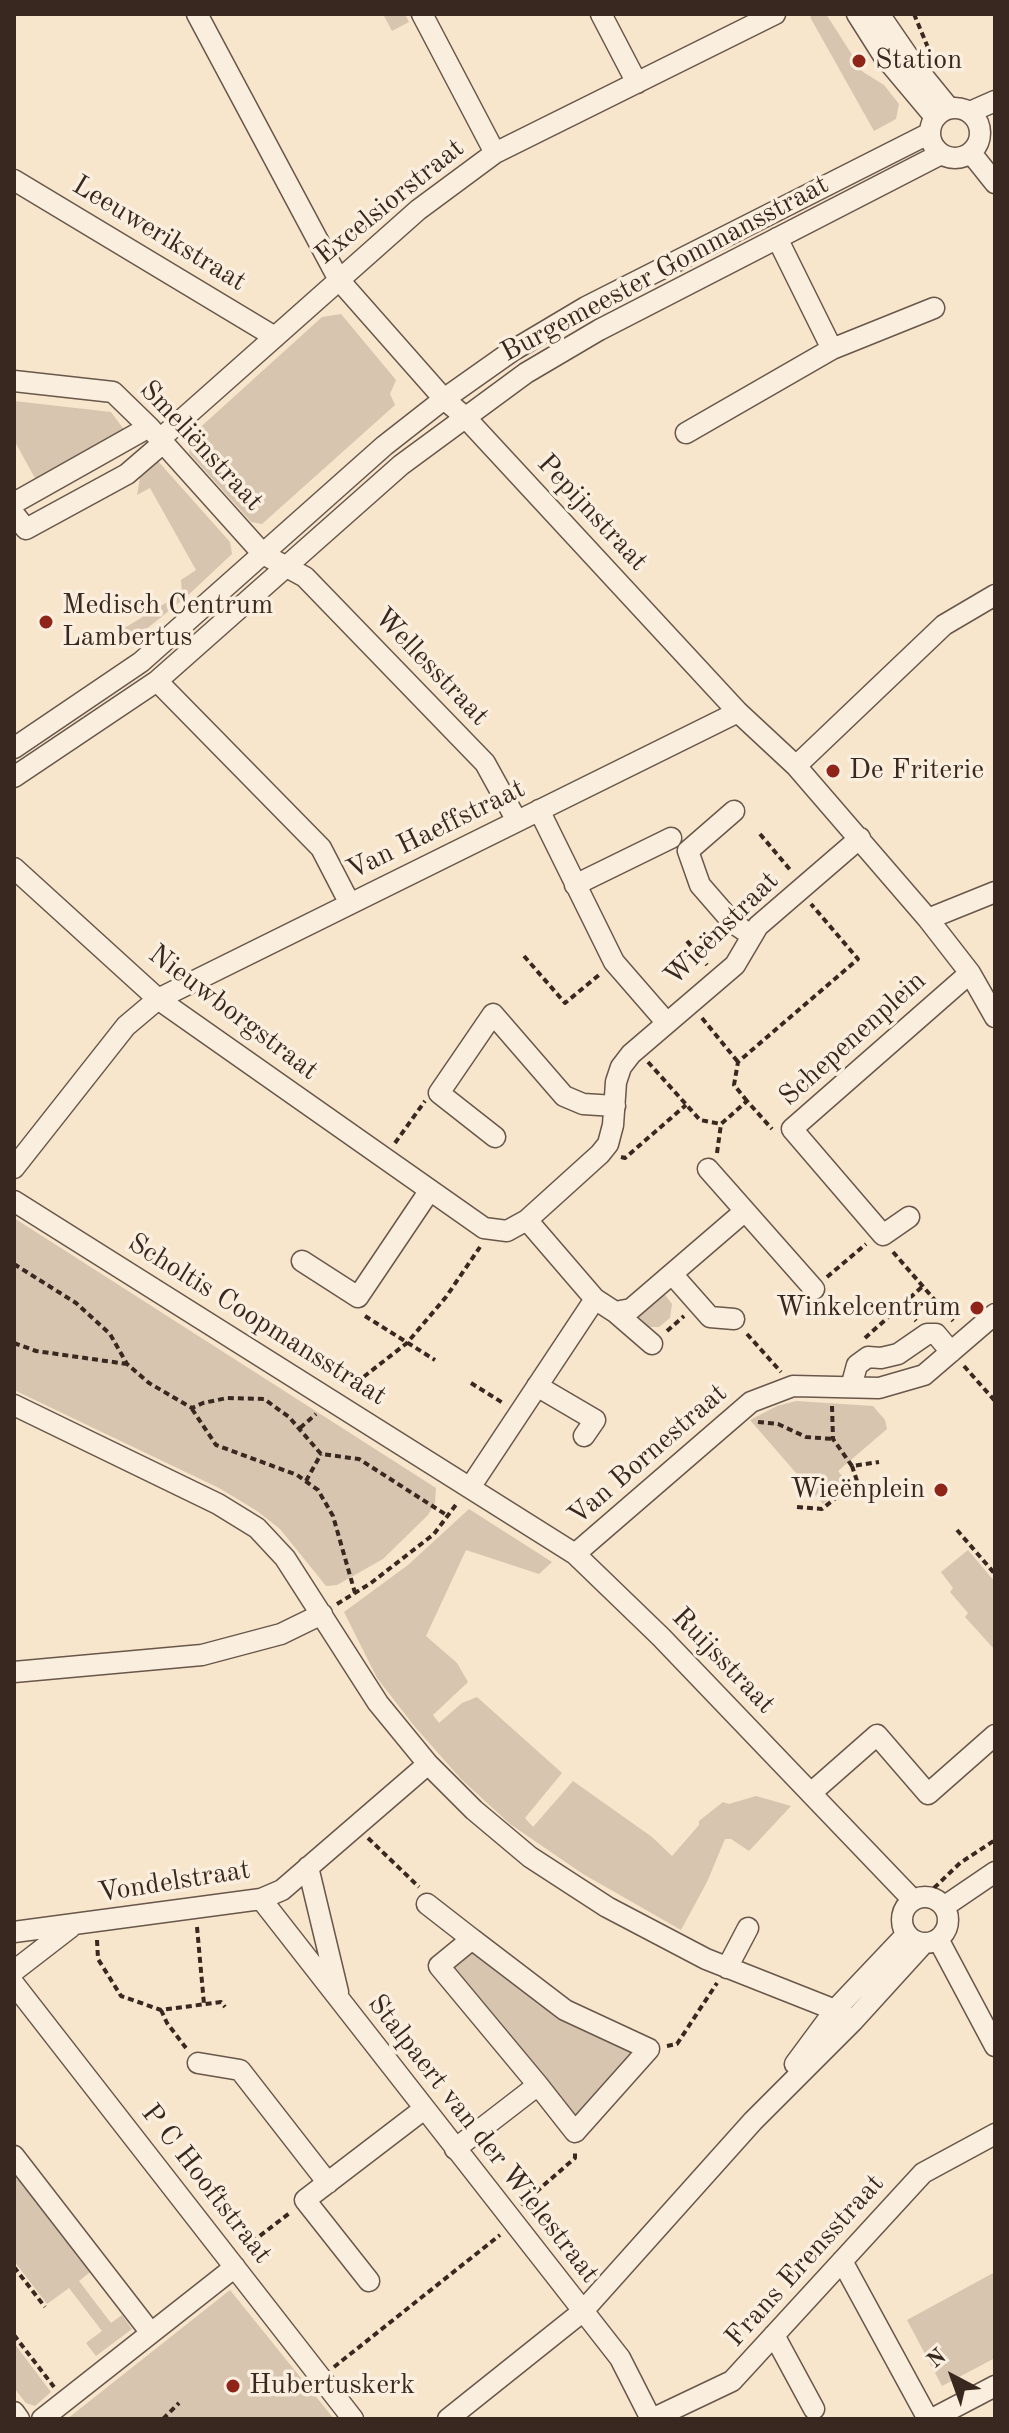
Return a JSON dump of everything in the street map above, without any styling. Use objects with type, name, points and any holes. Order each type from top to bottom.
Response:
[{"type":"street","name":"Pepijnstraat","points":[[197,14],[339,280],[444,399],[465,417],[738,712],[796,766],[928,919],[970,973],[995,1017]]},
{"type":"street","points":[[422,14],[495,153]]},
{"type":"street","points":[[601,14],[637,83]]},
{"type":"street","name":"Excelsiorstraat","points":[[157,436],[275,337],[418,210],[495,153],[775,14]]},
{"type":"street","points":[[857,14],[883,55],[938,119]]},
{"type":"street","points":[[879,14],[914,65],[938,119],[933,144],[941,154],[955,158],[982,140]]},
{"type":"street","points":[[938,119],[970,112],[995,101]]},
{"type":"street","points":[[970,112],[978,122],[995,183]]},
{"type":"street","name":"Burgemeester Gommansstraat","points":[[14,748],[141,662],[384,446],[512,351],[586,307],[938,119]]},
{"type":"street","name":"Burgemeester Gommansstraat","points":[[14,777],[157,681],[401,465],[526,373],[599,330],[941,154]]},
{"type":"street","name":"Leeuwerikstraat","points":[[14,180],[275,337]]},
{"type":"street","points":[[777,238],[832,349]]},
{"type":"street","points":[[686,433],[832,349],[934,308]]},
{"type":"street","name":"Smeliënstraat","points":[[14,381],[113,392],[263,554],[289,566]]},
{"type":"street","points":[[14,503],[157,436]]},
{"type":"street","points":[[14,514],[26,529],[127,474],[157,436]]},
{"type":"street","name":"Wellesstraat","points":[[289,566],[305,577],[485,763],[517,821]]},
{"type":"street","points":[[796,766],[944,625],[995,595]]},
{"type":"street","points":[[157,681],[321,848],[350,904]]},
{"type":"street","name":"Van Haeffstraat","points":[[14,1168],[126,1026],[158,999],[738,712]]},
{"type":"street","points":[[539,810],[614,962],[667,1023]]},
{"type":"street","points":[[734,811],[688,851],[700,885],[733,923],[751,935]]},
{"type":"street","points":[[575,885],[671,838]]},
{"type":"street","name":"Wieënstraat","points":[[604,1150],[611,1135],[618,1075],[625,1061],[735,965],[758,926],[860,838]]},
{"type":"street","name":"Nieuwborgstraat","points":[[14,868],[158,999],[484,1228],[493,1229]]},
{"type":"street","points":[[928,919],[995,892]]},
{"type":"street","name":"Schepenenplein","points":[[882,1234],[792,1129],[970,973]]},
{"type":"street","points":[[495,1137],[439,1093],[493,1014],[564,1096],[583,1104],[615,1106]]},
{"type":"street","points":[[493,1229],[507,1231],[527,1220],[604,1150]]},
{"type":"street","points":[[708,1169],[814,1289]]},
{"type":"street","points":[[302,1261],[358,1297],[430,1190]]},
{"type":"street","name":"Scholtis Coopmansstraat","points":[[14,1201],[471,1486]]},
{"type":"street","points":[[615,1312],[631,1309],[745,1211]]},
{"type":"street","points":[[882,1234],[909,1217]]},
{"type":"street","points":[[527,1220],[595,1299],[652,1344]]},
{"type":"street","points":[[672,1274],[710,1317],[734,1319]]},
{"type":"street","points":[[471,1486],[595,1299]]},
{"type":"street","name":"Van Bornestraat","points":[[575,1554],[751,1402],[793,1386],[879,1388],[924,1375],[995,1314]]},
{"type":"street","points":[[842,1387],[857,1365],[868,1357],[898,1354],[927,1334],[936,1334],[951,1352]]},
{"type":"street","points":[[537,1386],[595,1420],[584,1436]]},
{"type":"street","points":[[14,1405],[218,1504],[257,1528],[285,1558],[378,1703],[428,1764],[474,1810],[530,1857],[607,1907],[727,1968],[844,2016]]},
{"type":"street","name":"Ruijsstraat","points":[[471,1486],[575,1554],[661,1637],[811,1793],[920,1898]]},
{"type":"street","points":[[14,1672],[202,1655],[281,1634],[322,1614]]},
{"type":"street","points":[[811,1793],[877,1735],[928,1794],[995,1735]]},
{"type":"street","name":"Vondelstraat","points":[[14,1932],[261,1899],[282,1890],[428,1764]]},
{"type":"street","name":"Stalpaert van der Wielestraat","points":[[308,1867],[340,2000]]},
{"type":"street","points":[[945,1906],[995,1872]]},
{"type":"street","points":[[448,2419],[582,2312],[844,2016],[923,1939],[948,1925],[945,1906],[938,1900],[920,1898],[903,1913],[902,1921],[923,1939],[995,2046]]},
{"type":"street","name":"Stalpaert van der Wielestraat","points":[[261,1899],[620,2358],[645,2417]]},
{"type":"street","points":[[427,1904],[565,2010],[649,2049],[575,2132],[439,1966],[472,1939]]},
{"type":"street","name":"Vondelstraat","points":[[14,1971],[73,1925]]},
{"type":"street","points":[[727,1968],[748,1928]]},
{"type":"street","name":"P C Hooftstraat","points":[[14,1984],[353,2419]]},
{"type":"street","points":[[198,2063],[240,2070],[328,2183]]},
{"type":"street","points":[[455,2149],[538,2085]]},
{"type":"street","points":[[369,2281],[305,2200],[424,2109]]},
{"type":"street","name":"Frans Erensstraat","points":[[645,2417],[732,2381],[923,2173],[995,2134]]},
{"type":"street","points":[[14,2156],[151,2333]]},
{"type":"street","points":[[842,2261],[930,2419],[995,2386]]},
{"type":"street","points":[[42,2419],[232,2264]]},
{"type":"street","points":[[774,2335],[814,2409]]},
{"type":"street","points":[[14,2412],[19,2419]]},
{"type":"path","points":[[760,834],[858,959],[738,1062],[734,1085],[776,1134],[792,1129]]},
{"type":"path","points":[[687,941],[718,979]]},
{"type":"path","points":[[524,956],[565,1003],[614,962]]},
{"type":"path","points":[[690,1003],[738,1062]]},
{"type":"path","points":[[637,1049],[700,1120],[721,1124],[747,1101]]},
{"type":"path","points":[[384,1158],[428,1096],[439,1093]]},
{"type":"path","points":[[604,1150],[625,1158],[686,1105]]},
{"type":"path","points":[[300,1428],[407,1343],[446,1297],[493,1229]]},
{"type":"path","points":[[814,1289],[882,1234],[887,1246],[967,1338]]},
{"type":"path","points":[[14,1264],[76,1303],[110,1334],[127,1364],[149,1383],[192,1408],[216,1445],[297,1475],[318,1490],[333,1516],[355,1593]]},
{"type":"path","points":[[652,1344],[698,1304]]},
{"type":"path","points":[[359,1313],[435,1360]]},
{"type":"path","points":[[734,1319],[793,1386]]},
{"type":"path","points":[[14,1343],[36,1351],[127,1364]]},
{"type":"path","points":[[951,1352],[995,1401]]},
{"type":"path","points":[[471,1383],[519,1413]]},
{"type":"path","points":[[797,1507],[822,1509],[857,1481],[852,1466],[833,1439],[842,1387]]},
{"type":"path","points":[[192,1408],[227,1398],[264,1399],[289,1417],[321,1454],[359,1459],[448,1516],[434,1534],[371,1583],[322,1614]]},
{"type":"path","points":[[731,1419],[778,1424],[806,1437],[833,1439]]},
{"type":"path","points":[[306,1481],[321,1454]]},
{"type":"path","points":[[852,1466],[879,1462]]},
{"type":"path","points":[[957,1530],[995,1574]]},
{"type":"path","points":[[356,1827],[419,1886],[427,1904]]},
{"type":"path","points":[[920,1898],[960,1863],[995,1840]]},
{"type":"path","points":[[195,1908],[204,2004]]},
{"type":"path","points":[[96,1922],[98,1959],[121,1996],[161,2010],[221,2002],[225,2007]]},
{"type":"path","points":[[649,2049],[677,2044],[727,1968]]},
{"type":"path","points":[[161,2010],[167,2023],[198,2063]]},
{"type":"path","points":[[321,2377],[511,2220],[575,2158],[575,2132]]},
{"type":"path","points":[[232,2264],[305,2200]]},
{"type":"path","points":[[14,2267],[45,2307]]},
{"type":"path","points":[[14,2335],[65,2400]]},
{"type":"path","points":[[163,2419],[179,2403]]},
{"type":"shaded area","points":[[383,14],[405,14],[409,22],[392,31]]},
{"type":"shaded area","points":[[826,14],[863,72],[884,85],[899,104],[896,119],[874,131],[810,17]]},
{"type":"shaded area","points":[[341,314],[396,380],[390,394],[395,405],[262,524],[251,522],[189,453],[194,433],[322,317]]},
{"type":"shaded area","points":[[14,401],[111,412],[125,431],[36,480],[14,440]]},
{"type":"shaded area","points":[[157,460],[230,542],[232,554],[185,598],[125,646],[118,632],[182,593],[181,580],[196,570],[150,488],[137,495],[141,472]]},
{"type":"shaded area","points":[[14,1218],[436,1488],[435,1503],[428,1515],[383,1559],[337,1585],[326,1586],[280,1529],[257,1511],[219,1488],[14,1390]]},
{"type":"shaded area","points":[[663,1292],[672,1304],[670,1318],[659,1327],[649,1327],[638,1316]]},
{"type":"shaded area","points":[[796,1401],[873,1406],[885,1420],[887,1429],[838,1471],[848,1483],[823,1504],[750,1420],[777,1406]]},
{"type":"shaded area","points":[[469,1509],[552,1562],[539,1574],[466,1550],[426,1636],[457,1663],[468,1682],[433,1715],[439,1723],[462,1703],[477,1697],[562,1773],[525,1818],[533,1827],[573,1781],[652,1837],[672,1856],[699,1825],[699,1821],[723,1802],[729,1804],[756,1796],[791,1806],[749,1851],[731,1839],[725,1839],[707,1882],[681,1930],[583,1874],[510,1824],[461,1779],[377,1678],[344,1612],[408,1565]]},
{"type":"shaded area","points":[[968,1550],[995,1582],[995,1650],[965,1617],[968,1613],[950,1592],[953,1588],[941,1572]]},
{"type":"shaded area","points":[[477,1948],[637,2049],[583,2117],[571,2116],[450,1971]]},
{"type":"shaded area","points":[[14,2164],[94,2269],[79,2281],[111,2323],[122,2315],[132,2329],[96,2356],[86,2343],[102,2331],[69,2288],[47,2304],[14,2261]]},
{"type":"shaded area","points":[[995,2272],[995,2358],[942,2386],[907,2320]]},
{"type":"shaded area","points":[[230,2290],[334,2419],[67,2419]]},
{"type":"shaded area","points":[[14,2343],[51,2392],[35,2406],[26,2403],[14,2388]]},
{"type":"place","name":"Station","points":[[859,61]]},
{"type":"place","name":"Medisch Centrum Lambertus","points":[[46,622]]},
{"type":"place","name":"De Friterie","points":[[833,771]]},
{"type":"place","name":"Winkelcentrum","points":[[977,1308]]},
{"type":"place","name":"Wieënplein","points":[[941,1490]]},
{"type":"place","name":"Hubertuskerk","points":[[233,2386]]}]
